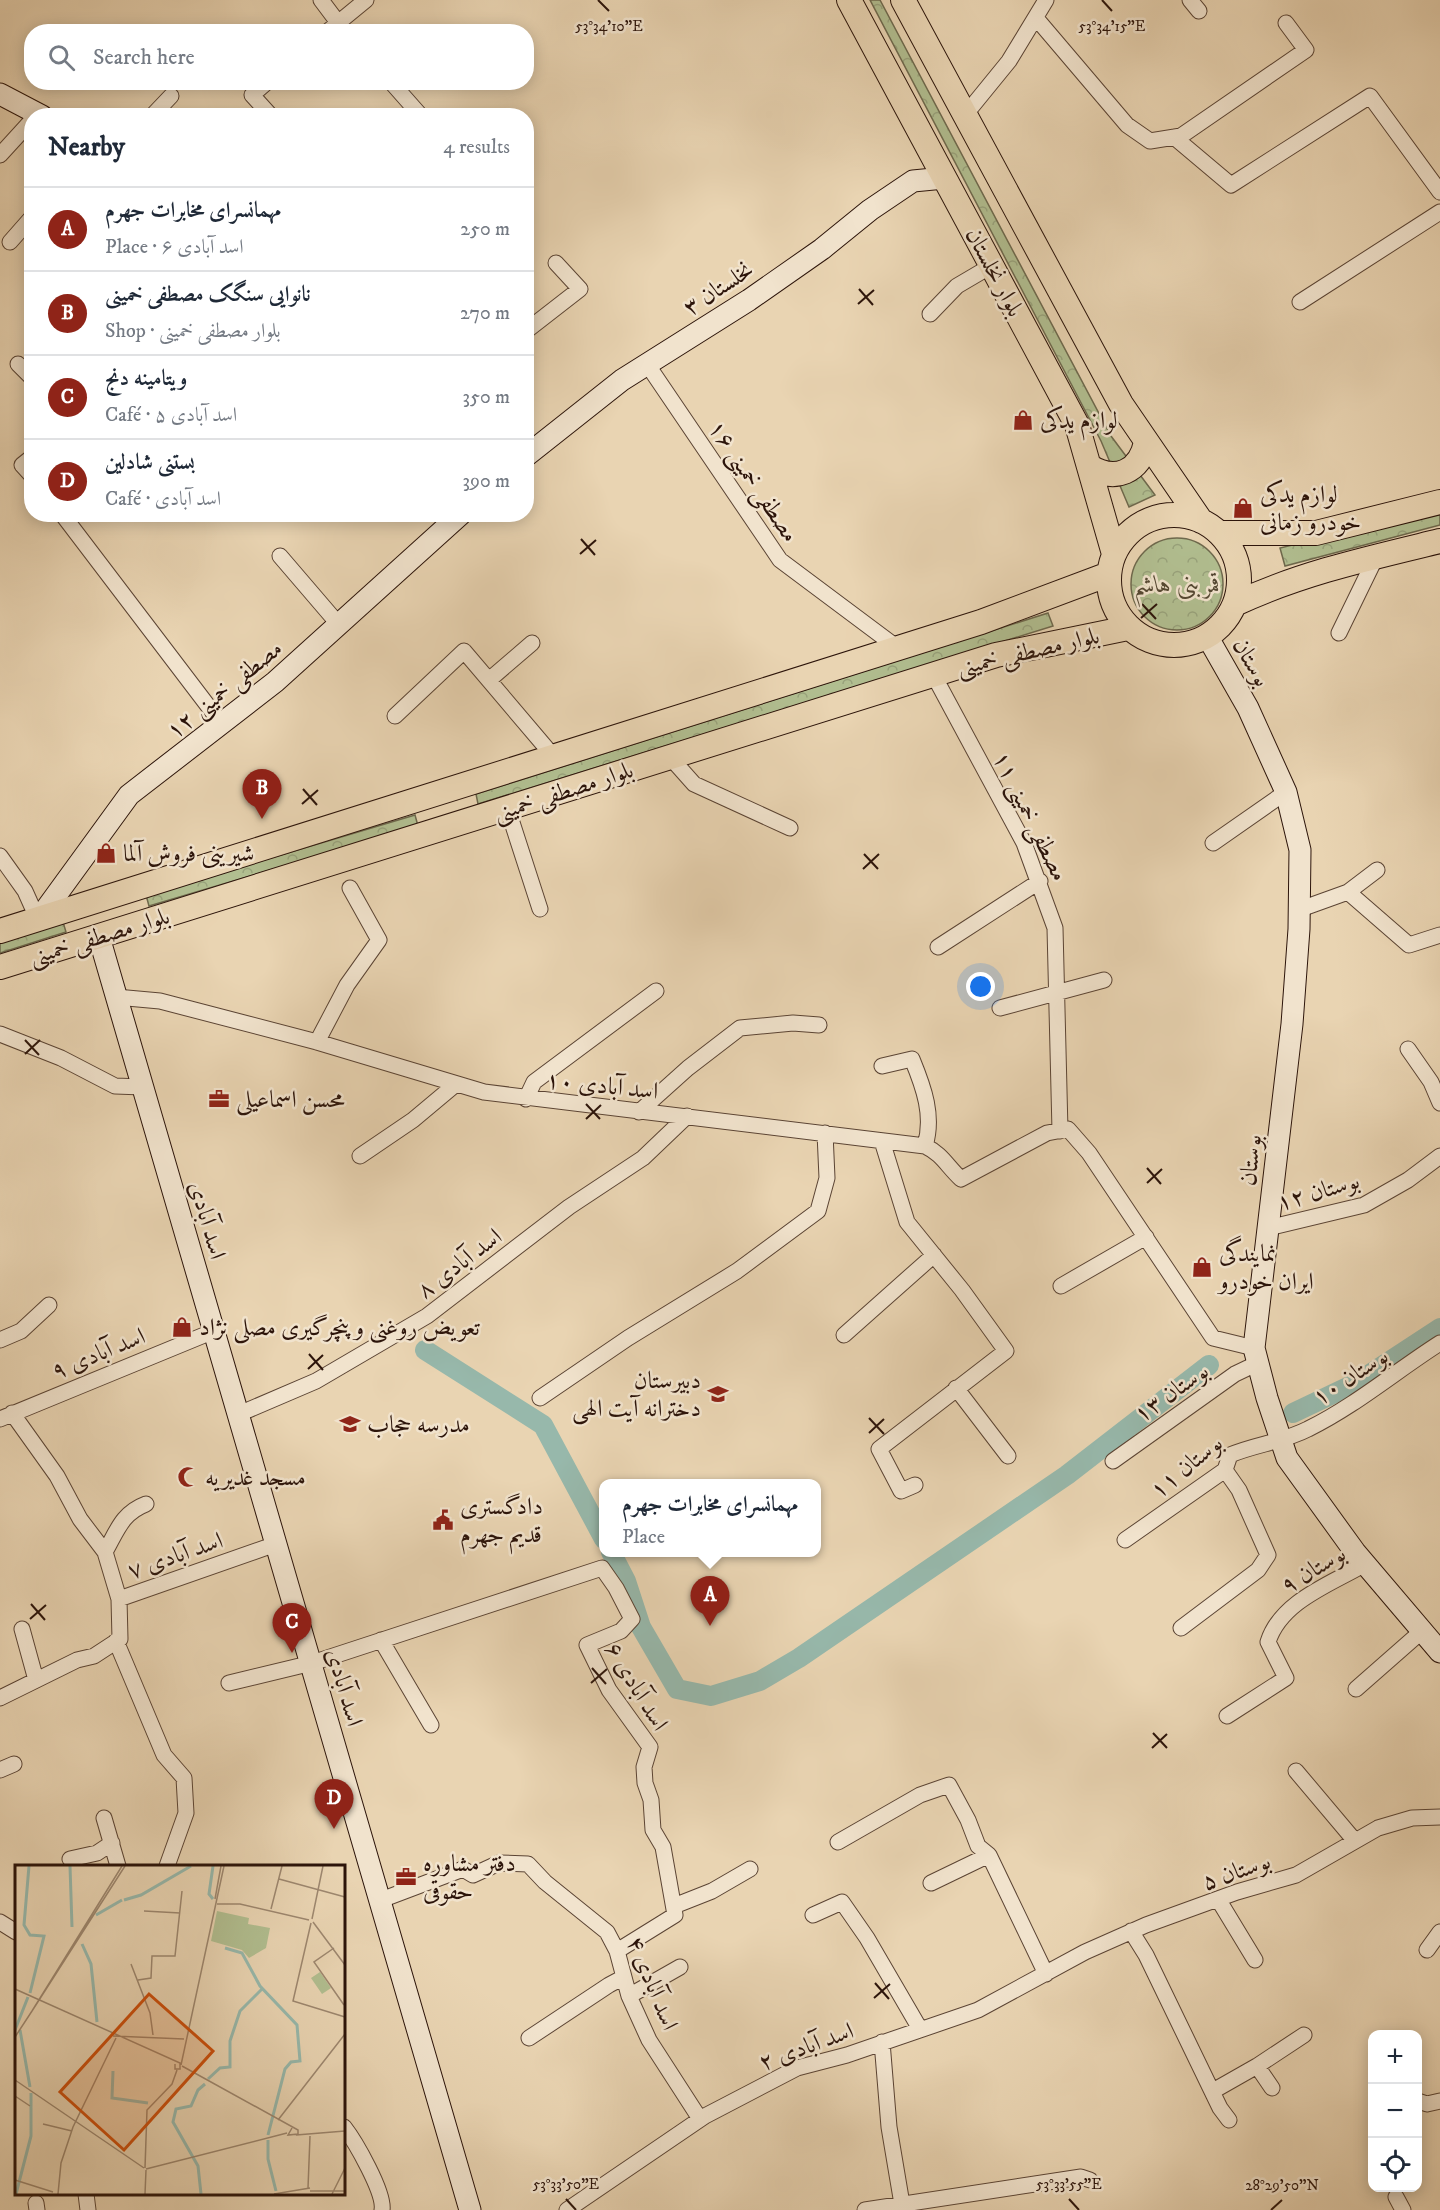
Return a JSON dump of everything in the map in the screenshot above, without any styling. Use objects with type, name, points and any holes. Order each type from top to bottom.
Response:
[{"type":"main road","name":"بلوار نخلستان","points":[[849,0],[1077,425],[1089,466],[1111,564]]},
{"type":"main road","name":"بلوار نخلستان","points":[[903,0],[1121,404],[1146,442],[1210,527]]},
{"type":"main road","points":[[0,94],[24,108]]},
{"type":"main road","name":"نخلستان ۳","points":[[534,450],[622,380],[749,300],[913,181],[944,178]]},
{"type":"main road","points":[[1089,466],[1106,475],[1125,473],[1136,466],[1144,455],[1146,442]]},
{"type":"main road","points":[[1210,527],[1231,548],[1238,566],[1239,585],[1235,604],[1224,622],[1207,636],[1188,644],[1166,645],[1146,639],[1128,628],[1113,603],[1111,564],[1125,537],[1141,524],[1160,516],[1181,515],[1210,527],[1316,533],[1440,502]]},
{"type":"main road","name":"مصطفی خمینی ۱۲","points":[[38,920],[129,795],[275,682],[340,626],[452,522]]},
{"type":"main road","points":[[1235,604],[1270,588],[1320,570],[1440,541]]},
{"type":"main road","name":"بلوار مصطفی خمینی","points":[[0,932],[981,622],[1111,564]]},
{"type":"main road","name":"بلوار مصطفی خمینی","points":[[0,967],[508,810],[996,655],[1128,628]]},
{"type":"main road","name":"بوستان","points":[[1207,636],[1248,708],[1286,792],[1300,850],[1299,929],[1292,1024],[1268,1228],[1256,1356],[1287,1458],[1365,1564],[1439,1650]]},
{"type":"main road","points":[[448,791],[458,824]]},
{"type":"main road","points":[[90,904],[99,937]]},
{"type":"main road","name":"اسد آبادی","points":[[99,937],[470,2210]]},
{"type":"street","points":[[321,0],[333,24]]},
{"type":"street","points":[[341,24],[366,0]]},
{"type":"street","points":[[965,115],[1010,61],[1046,0]]},
{"type":"street","points":[[1035,18],[1127,125],[1150,141],[1181,136],[1306,50],[1286,23]]},
{"type":"street","points":[[257,90],[252,94],[264,108]]},
{"type":"street","points":[[398,90],[414,108]]},
{"type":"street","points":[[160,108],[171,96]]},
{"type":"street","points":[[1174,137],[1231,186],[1370,96],[1440,192]]},
{"type":"street","points":[[0,155],[24,130]]},
{"type":"street","points":[[1300,303],[1440,212]]},
{"type":"street","points":[[10,242],[24,226]]},
{"type":"street","points":[[534,325],[580,289],[556,263]]},
{"type":"street","points":[[930,314],[957,286],[991,266]]},
{"type":"street","points":[[18,364],[24,370]]},
{"type":"street","name":"مصطفی خمینی ۱۶","points":[[647,364],[780,560],[899,649]]},
{"type":"street","points":[[68,522],[221,723]]},
{"type":"street","points":[[280,556],[340,626]]},
{"type":"street","points":[[1339,633],[1376,557]]},
{"type":"street","points":[[489,680],[532,643]]},
{"type":"street","points":[[395,716],[464,651],[554,757]]},
{"type":"street","name":"مصطفی خمینی ۱۱","points":[[933,674],[1024,843],[1040,881],[1055,928],[1056,994],[1064,1130]]},
{"type":"street","points":[[669,757],[694,784],[790,828]]},
{"type":"street","points":[[1213,843],[1286,792]]},
{"type":"street","points":[[508,810],[540,909]]},
{"type":"street","points":[[0,856],[25,891],[38,920]]},
{"type":"street","points":[[1298,910],[1348,892],[1377,870]]},
{"type":"street","points":[[938,947],[1040,881]]},
{"type":"street","points":[[317,1041],[347,986],[379,940],[350,888]]},
{"type":"street","points":[[1348,892],[1409,945],[1440,935]]},
{"type":"street","points":[[1000,1008],[1104,980]]},
{"type":"street","points":[[526,1099],[534,1082],[656,991]]},
{"type":"street","name":"اسد آبادی ۱۰","points":[[116,997],[160,1001],[317,1041],[484,1092],[526,1099],[687,1116],[925,1146]]},
{"type":"street","points":[[639,1112],[688,1068],[740,1028],[757,1024],[819,1024]]},
{"type":"street","points":[[0,1034],[61,1058],[115,1086],[142,1087]]},
{"type":"street","points":[[1408,1049],[1431,1082],[1440,1103]]},
{"type":"street","points":[[882,1066],[912,1059],[924,1088],[930,1128],[925,1146],[939,1153],[948,1167],[961,1179],[1047,1132],[1064,1130],[1089,1153],[1214,1338],[1256,1356]]},
{"type":"street","points":[[360,1156],[412,1120],[456,1084]]},
{"type":"street","name":"اسد آبادی ۸","points":[[239,1414],[316,1381],[427,1316],[569,1207],[643,1158],[687,1116]]},
{"type":"street","points":[[540,1398],[628,1338],[737,1270],[818,1211],[827,1178],[825,1134]]},
{"type":"street","points":[[882,1141],[907,1222],[1006,1351],[879,1449],[901,1491],[915,1485]]},
{"type":"street","name":"۱۲ بوستان","points":[[1268,1228],[1364,1205],[1408,1180],[1440,1155]]},
{"type":"street","points":[[1061,1286],[1146,1237]]},
{"type":"street","points":[[844,1335],[934,1255]]},
{"type":"street","points":[[0,1340],[21,1331],[49,1305]]},
{"type":"street","name":"اسد آبادی ۹","points":[[6,1416],[214,1331]]},
{"type":"street","name":"بوستان ۱۰","points":[[1281,1441],[1339,1412],[1440,1343]]},
{"type":"street","name":"بوستان ۱۳","points":[[1113,1461],[1235,1374],[1256,1356]]},
{"type":"street","points":[[956,1388],[1008,1456]]},
{"type":"street","points":[[6,1416],[57,1476],[80,1519],[105,1552],[119,1599]]},
{"type":"street","name":"بوستان ۱۱","points":[[1125,1540],[1225,1470],[1230,1455],[1247,1448],[1281,1441]]},
{"type":"street","points":[[1181,1628],[1258,1570],[1268,1556],[1239,1490],[1225,1470]]},
{"type":"street","points":[[105,1552],[121,1520],[133,1509],[146,1504]]},
{"type":"street","name":"اسد آبادی ۷","points":[[117,1641],[120,1639],[119,1599],[276,1544]]},
{"type":"street","name":"بوستان ۹","points":[[1227,1716],[1286,1678],[1268,1642],[1273,1627],[1284,1612],[1365,1564]]},
{"type":"street","name":"اسد آبادی ۶","points":[[229,1683],[312,1663],[602,1568],[616,1588],[632,1619],[621,1631],[587,1645],[609,1690],[650,1747],[644,1767],[645,1783],[651,1800],[653,1830],[663,1847],[674,1906]]},
{"type":"street","points":[[22,1629],[36,1680]]},
{"type":"street","points":[[1356,1689],[1422,1631]]},
{"type":"street","points":[[381,1640],[431,1725]]},
{"type":"street","points":[[0,1698],[77,1660],[94,1656],[117,1641],[164,1755],[184,1778],[186,1813],[168,1865]]},
{"type":"street","points":[[0,1770],[14,1764]]},
{"type":"street","points":[[1296,1771],[1355,1841]]},
{"type":"street","points":[[838,1842],[920,1796],[949,1785],[968,1820],[978,1846],[989,1855],[1046,1974]]},
{"type":"street","name":"بوستان ۵","points":[[1046,1974],[1131,1931],[1218,1899],[1296,1875],[1378,1828],[1412,1818],[1440,1817]]},
{"type":"street","points":[[104,1818],[118,1865]]},
{"type":"street","points":[[70,1859],[96,1853],[112,1843]]},
{"type":"street","points":[[931,1883],[989,1855]]},
{"type":"street","name":"اسد آبادی ۴","points":[[381,1900],[463,1869],[472,1875],[499,1863],[528,1864],[545,1882],[607,1932],[617,1951],[629,1996],[649,2040],[700,2119]]},
{"type":"street","points":[[617,1951],[675,1916],[674,1906],[712,1891],[750,1869]]},
{"type":"street","points":[[1218,1899],[1255,1960]]},
{"type":"street","points":[[813,1915],[842,1902],[867,1938],[920,2029]]},
{"type":"street","points":[[0,1922],[15,1931]]},
{"type":"street","points":[[1131,1931],[1228,2120]]},
{"type":"street","points":[[1427,1950],[1440,1932]]},
{"type":"street","points":[[629,1996],[680,1967]]},
{"type":"street","name":"اسد آبادی ۲","points":[[567,2210],[700,2119],[797,2068],[882,2043],[978,2010],[1046,1974]]},
{"type":"street","points":[[529,2038],[609,1984],[624,1977]]},
{"type":"street","points":[[1212,2091],[1257,2066],[1304,2035]]},
{"type":"street","points":[[882,2043],[890,2127],[903,2207]]},
{"type":"street","points":[[1257,2066],[1272,2088]]},
{"type":"street","points":[[1422,2102],[1427,2104],[1440,2101]]},
{"type":"street","points":[[345,2128],[356,2142],[364,2163],[375,2181],[383,2203],[382,2210]]},
{"type":"street","points":[[866,2210],[903,2207],[1081,2177],[1090,2180]]},
{"type":"street","points":[[86,2195],[88,2210]]},
{"type":"green space","points":[[870,0],[880,0],[1111,436],[1155,495],[1129,507],[1101,441]]},
{"type":"green space","points":[[1440,509],[1440,525],[1285,566],[1280,548]]},
{"type":"green space","name":"قمربنی هاشم","points":[[1177,538],[1195,541],[1210,551],[1220,566],[1223,584],[1220,602],[1210,617],[1195,627],[1177,630],[1159,627],[1144,617],[1134,602],[1131,584],[1134,566],[1144,551],[1159,541]]},
{"type":"green space","points":[[1048,613],[1053,626],[478,804],[476,794]]},
{"type":"green space","points":[[415,815],[418,826],[149,906],[146,895]]},
{"type":"green space","points":[[63,922],[66,932],[0,953],[0,942]]},
{"type":"waterway","points":[[1293,1413],[1356,1383],[1440,1328]]},
{"type":"waterway","points":[[425,1350],[543,1425],[599,1530]]},
{"type":"waterway","points":[[614,1557],[626,1581],[641,1627],[677,1689],[711,1696],[760,1681],[799,1658],[1067,1475],[1209,1365]]},
{"type":"place","name":"لوازم یدکی","points":[[1023,420]]},
{"type":"place","name":"لوازم یدکی خودرو زمانی","points":[[1243,508]]},
{"type":"place","name":"نانوایی سنگک مصطفی خمینی","points":[[262,819]]},
{"type":"place","name":"شیرینی فروش آلما","points":[[106,853]]},
{"type":"place","name":"محسن اسماعیلی","points":[[219,1099]]},
{"type":"place","name":"نمایندگی ایران خودرو","points":[[1202,1267]]},
{"type":"place","name":"تعویض روغنی و پنچرگیری مصلی نژاد","points":[[182,1327]]},
{"type":"place","name":"دبیرستان دخترانه آیت الهی","points":[[718,1394]]},
{"type":"place","name":"مدرسه حجاب","points":[[350,1424]]},
{"type":"place","name":"مسجد غدیریه","points":[[188,1477]]},
{"type":"place","name":"دادگستری قدیم جهرم","points":[[443,1520]]},
{"type":"place","name":"مهمانسرای مخابرات جهرم","points":[[710,1626]]},
{"type":"place","name":"ویتامینه دنج","points":[[292,1653]]},
{"type":"place","name":"بستنی شادلین","points":[[334,1829]]},
{"type":"place","name":"دفتر مشاوره حقوقی","points":[[406,1877]]}]
